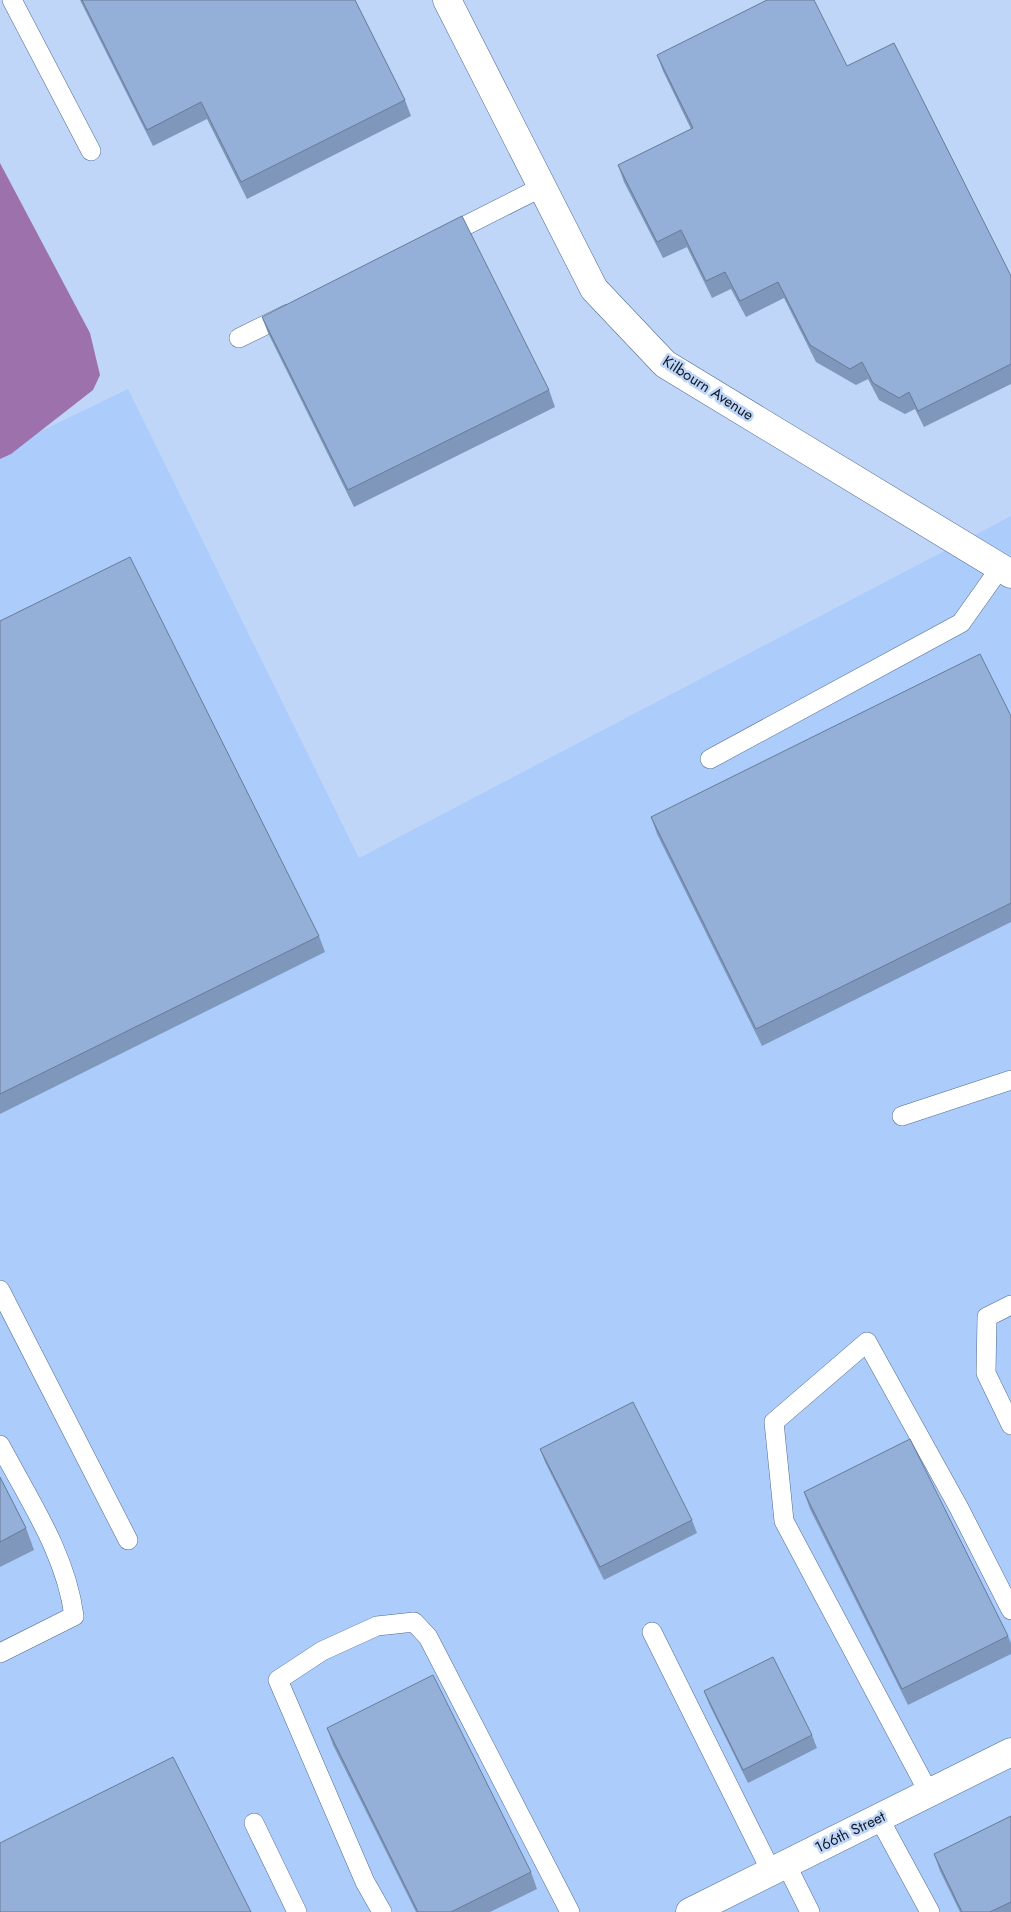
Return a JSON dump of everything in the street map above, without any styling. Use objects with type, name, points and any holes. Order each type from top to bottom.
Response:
[{"type":"street","name":"Kilbourn Avenue","points":[[447,0],[594,289],[665,364],[1006,571]]},
{"type":"street","name":"166th Street","points":[[691,1912],[1011,1752]]},
{"type":"lane","points":[[12,0],[91,151]]},
{"type":"lane","points":[[426,245],[542,187]]},
{"type":"lane","points":[[239,338],[301,307]]},
{"type":"lane","points":[[710,758],[961,623],[1006,571]]},
{"type":"lane","points":[[902,1116],[1011,1080]]},
{"type":"lane","points":[[0,1290],[128,1540]]},
{"type":"lane","points":[[1011,1304],[987,1317],[986,1373],[1011,1424]]},
{"type":"lane","points":[[929,1793],[784,1521],[774,1422],[867,1342],[958,1508],[1011,1610]]},
{"type":"lane","points":[[0,1445],[56,1549],[71,1595],[74,1616],[0,1653]]},
{"type":"lane","points":[[382,1912],[364,1882],[278,1680],[322,1651],[377,1626],[414,1622],[428,1637],[570,1912]]},
{"type":"lane","points":[[652,1632],[778,1867],[810,1912]]},
{"type":"lane","points":[[879,1818],[930,1912]]},
{"type":"lane","points":[[254,1823],[297,1912]]},
{"type":"shaded area","points":[[0,163],[90,333],[100,375],[93,390],[11,454],[0,459]]},
{"type":"shaded area","points":[[128,389],[359,858],[1011,516],[1011,1912],[0,1912],[0,451]]},
{"type":"building","points":[[82,0],[355,0],[405,100],[241,182],[201,102],[147,130]]},
{"type":"building","points":[[767,0],[814,0],[847,66],[894,43],[1011,276],[1011,364],[918,411],[909,392],[899,398],[873,383],[862,362],[850,369],[810,345],[778,282],[740,301],[725,272],[706,281],[681,230],[657,242],[618,165],[693,128],[657,55]]},
{"type":"building","points":[[462,216],[549,390],[348,490],[262,317]]},
{"type":"building","points":[[130,557],[319,936],[0,1094],[0,621]]},
{"type":"building","points":[[980,654],[1011,716],[1011,903],[756,1029],[651,817]]},
{"type":"building","points":[[633,1402],[692,1520],[600,1567],[540,1449]]},
{"type":"building","points":[[910,1439],[1008,1636],[902,1689],[804,1492]]},
{"type":"building","points":[[0,1477],[26,1528],[0,1542]]},
{"type":"building","points":[[773,1657],[812,1735],[743,1770],[704,1691]]},
{"type":"building","points":[[433,1675],[531,1872],[451,1912],[418,1912],[327,1728]]},
{"type":"building","points":[[173,1757],[251,1912],[0,1912],[0,1843]]},
{"type":"building","points":[[1011,1816],[1011,1902],[990,1912],[962,1912],[934,1854]]}]
